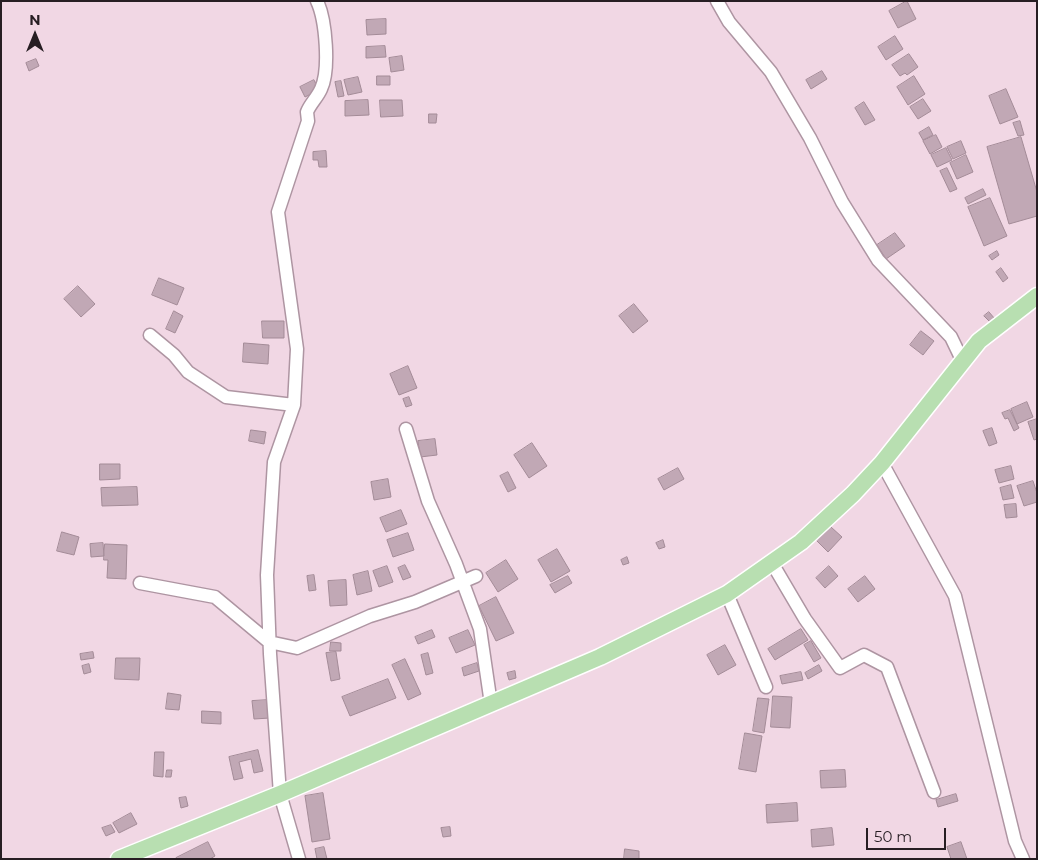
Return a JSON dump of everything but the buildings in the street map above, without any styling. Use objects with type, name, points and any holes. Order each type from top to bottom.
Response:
[{"type":"main road","points":[[119,859],[280,794],[600,657],[727,594],[801,542],[853,494],[882,463],[979,341],[1037,296]]},
{"type":"street","points":[[299,859],[280,794],[267,575],[274,462],[294,405],[297,349],[278,212],[308,121],[307,112],[322,88],[326,67],[326,40],[316,1]]},
{"type":"street","points":[[717,1],[729,22],[771,72],[810,138],[842,202],[878,260],[951,337],[963,362]]},
{"type":"street","points":[[150,335],[174,355],[188,372],[226,397],[294,405]]},
{"type":"street","points":[[406,428],[428,501],[462,580],[480,629],[491,704]]},
{"type":"street","points":[[882,463],[955,596],[1015,842],[1023,859]]},
{"type":"street","points":[[772,563],[804,619],[840,668],[864,655],[887,667],[934,792]]},
{"type":"street","points":[[140,583],[215,597],[270,642],[297,648],[370,616],[414,602],[462,580],[476,576]]},
{"type":"street","points":[[727,594],[766,686]]}]
